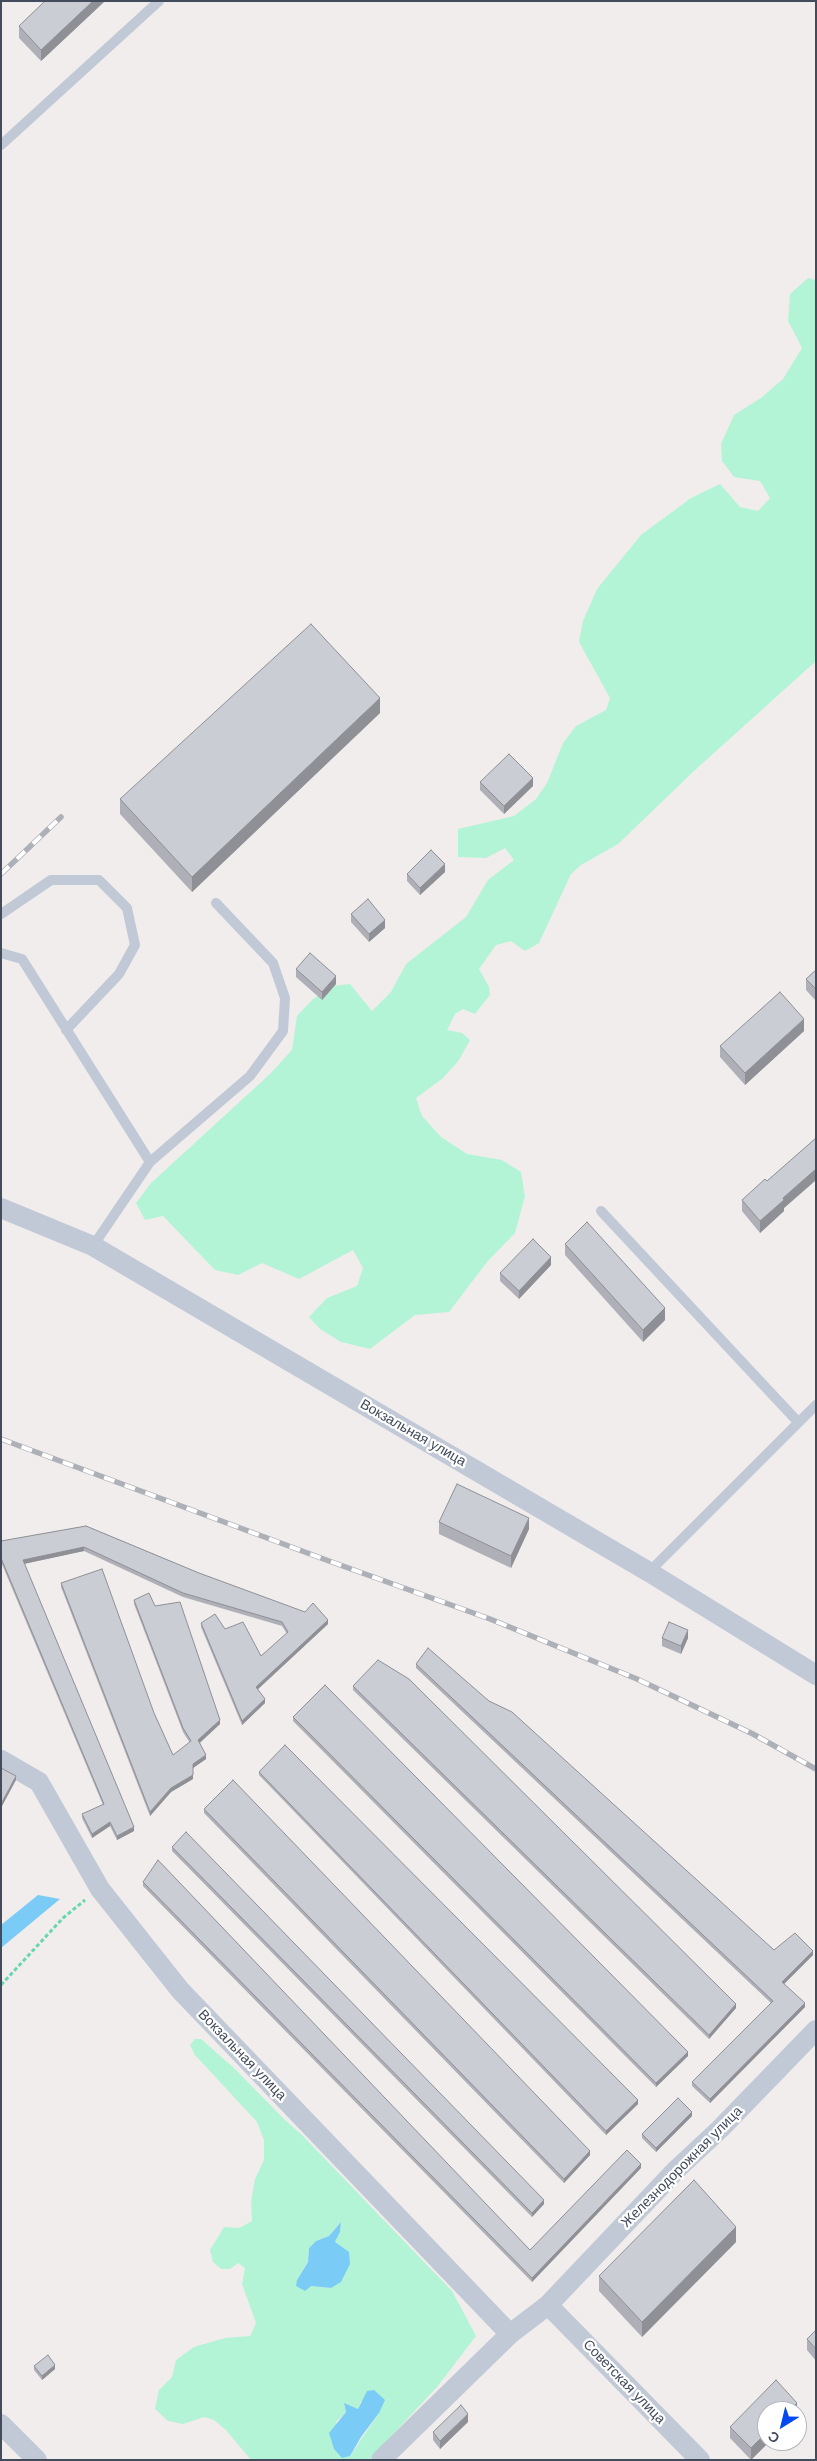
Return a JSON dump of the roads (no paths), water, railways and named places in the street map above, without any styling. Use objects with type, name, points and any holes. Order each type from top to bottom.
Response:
[{"type":"street","name":"Вокзальная улица","points":[[1,1208],[94,1246],[648,1572],[816,1675]]},
{"type":"street","name":"Вокзальная улица","points":[[1,1760],[39,1782],[100,1889],[180,1990],[510,2334]]},
{"type":"street","name":"Железнодорожная улица","points":[[381,2460],[510,2334],[548,2304],[677,2169],[720,2129],[816,2030]]},
{"type":"street","name":"Советская улица","points":[[548,2304],[700,2460]]},
{"type":"street","points":[[1,2424],[34,2459]]},
{"type":"lane","points":[[1,145],[159,1]]},
{"type":"lane","points":[[1,914],[51,880],[99,880],[127,908],[135,945],[119,974],[66,1030]]},
{"type":"lane","points":[[94,1246],[150,1162],[250,1076],[283,1031],[285,998],[273,963],[216,903]]},
{"type":"lane","points":[[1,952],[22,959],[150,1162]]},
{"type":"lane","points":[[601,1211],[798,1422]]},
{"type":"lane","points":[[648,1572],[816,1405]]},
{"type":"water","points":[[38,1895],[60,1899],[1,1948],[1,1925]]},
{"type":"water","points":[[341,2222],[340,2232],[335,2242],[349,2252],[350,2264],[341,2282],[331,2288],[311,2286],[305,2291],[296,2286],[297,2280],[308,2262],[309,2248],[316,2241],[329,2236]]},
{"type":"water","points":[[374,2390],[385,2400],[379,2413],[361,2437],[350,2456],[342,2458],[334,2449],[329,2433],[346,2412],[344,2403],[358,2409],[367,2391]]},
{"type":"railway","points":[[1,874],[61,817]]},
{"type":"railway","points":[[1,1439],[490,1619],[637,1679],[753,1734],[816,1769]]}]
